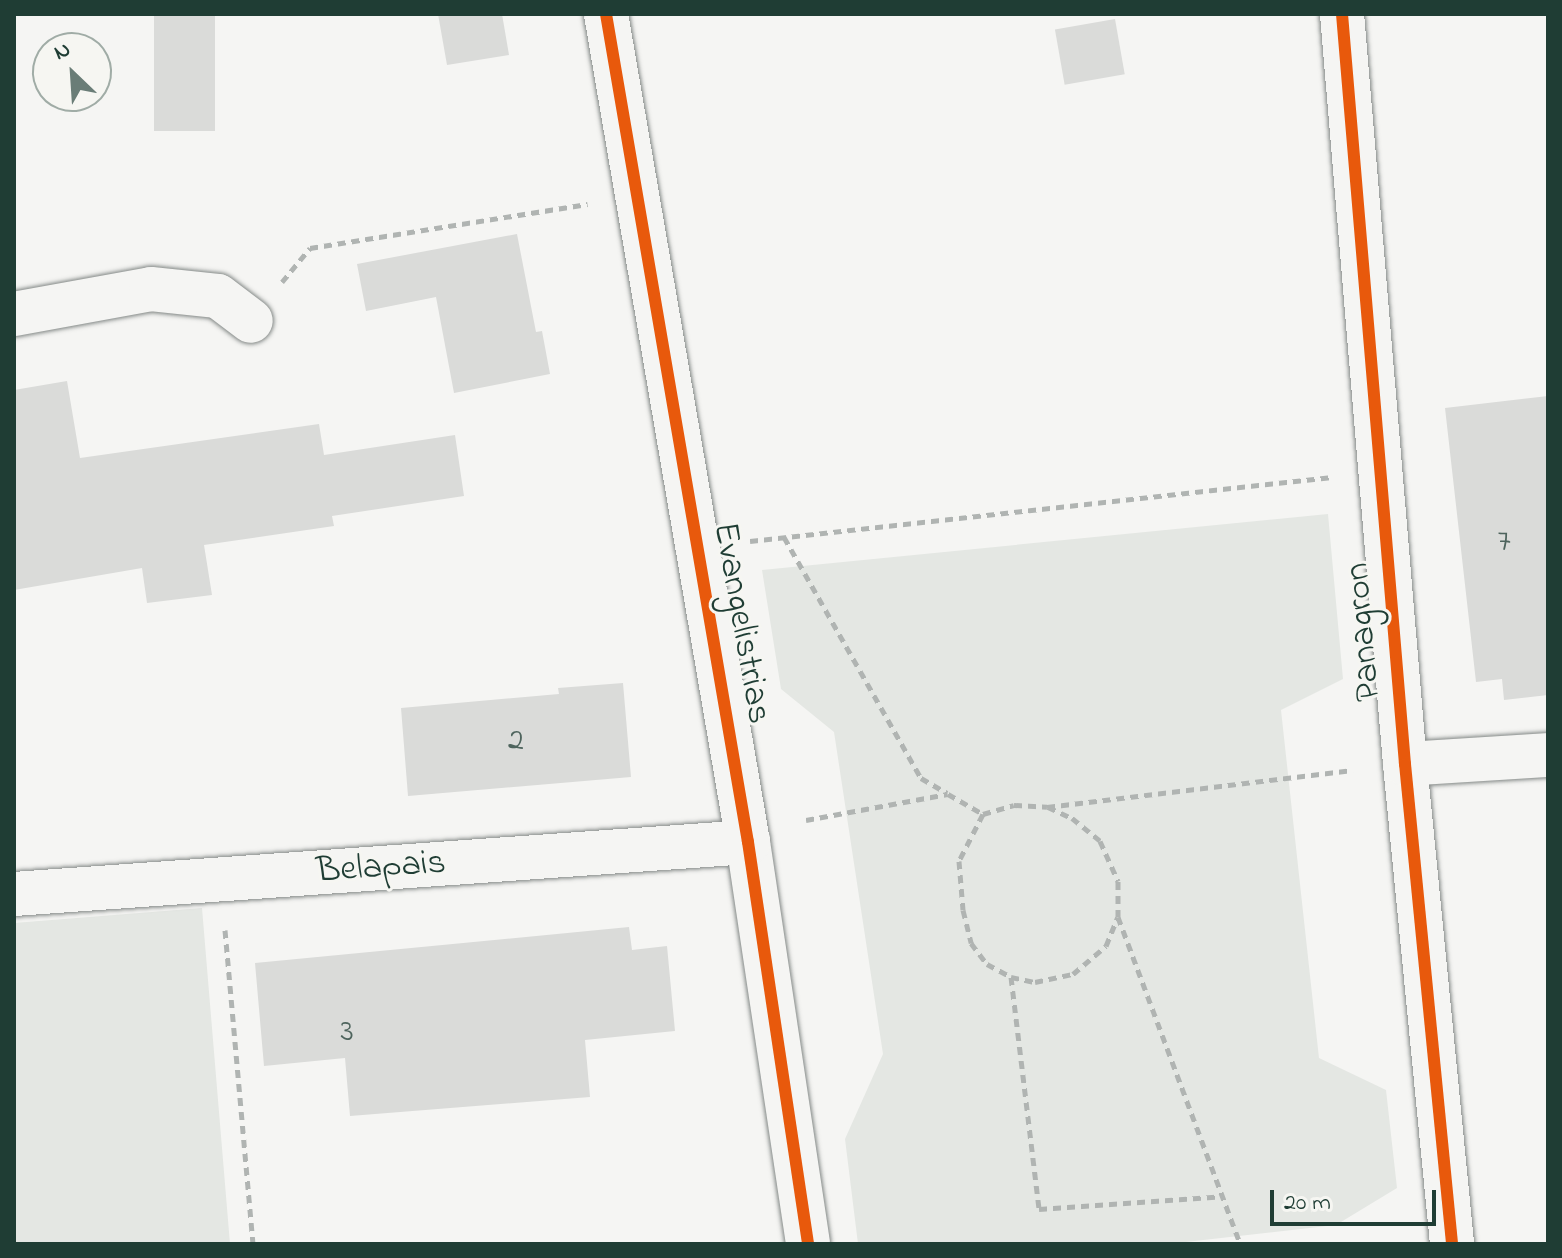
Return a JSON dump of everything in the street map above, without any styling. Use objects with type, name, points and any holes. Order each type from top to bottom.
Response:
[{"type":"street","name":"Evangelistrias","points":[[606,14],[748,842],[808,1244]]},
{"type":"street","name":"Panagron","points":[[1342,14],[1405,764],[1452,1244]]},
{"type":"street","points":[[14,314],[151,289],[218,296],[251,321]]},
{"type":"street","points":[[1405,764],[1548,755]]},
{"type":"street","name":"Belapais","points":[[14,894],[748,842]]},
{"type":"path","points":[[251,321],[310,248],[637,196]]},
{"type":"path","points":[[697,547],[1381,472]]},
{"type":"path","points":[[784,537],[921,778],[983,814],[1014,805],[1047,807],[1405,764]]},
{"type":"path","points":[[806,820],[948,794]]},
{"type":"path","points":[[1047,807],[1072,818],[1100,841],[1118,881],[1118,917],[1240,1244]]},
{"type":"path","points":[[983,814],[959,861],[963,910],[971,943],[987,964],[1011,977],[1035,982],[1073,974],[1106,946],[1118,917]]},
{"type":"path","points":[[220,880],[253,1244]]},
{"type":"path","points":[[1011,977],[1039,1209],[1223,1196]]},
{"type":"shaded area","points":[[1328,514],[1343,679],[1281,710],[1319,1058],[1386,1090],[1397,1188],[1336,1225],[1168,1244],[858,1244],[845,1139],[883,1054],[834,732],[781,689],[762,570]]},
{"type":"shaded area","points":[[202,908],[230,1244],[14,1244],[14,923]]},
{"type":"building","points":[[154,14],[215,14],[215,131],[154,131]]},
{"type":"building","points":[[438,14],[502,14],[509,55],[447,65]]},
{"type":"building","points":[[1115,19],[1125,74],[1065,85],[1055,30]]},
{"type":"building","points":[[517,234],[536,332],[542,331],[550,374],[454,393],[436,297],[366,311],[357,264]]},
{"type":"building","points":[[67,381],[80,458],[319,424],[324,455],[455,435],[464,496],[332,516],[334,526],[204,545],[212,595],[147,603],[142,568],[14,590],[14,390]]},
{"type":"building","points":[[1548,396],[1548,695],[1504,700],[1502,679],[1476,682],[1445,408]]},
{"type":"building","points":[[623,683],[631,777],[408,796],[401,708],[559,694],[558,688]]},
{"type":"building","points":[[629,927],[632,950],[667,946],[675,1031],[585,1040],[590,1097],[350,1116],[345,1058],[264,1066],[255,963]]},
{"type":"cycle path","points":[[606,14],[748,842],[808,1244]]},
{"type":"cycle path","points":[[1342,14],[1405,764],[1452,1244]]}]
